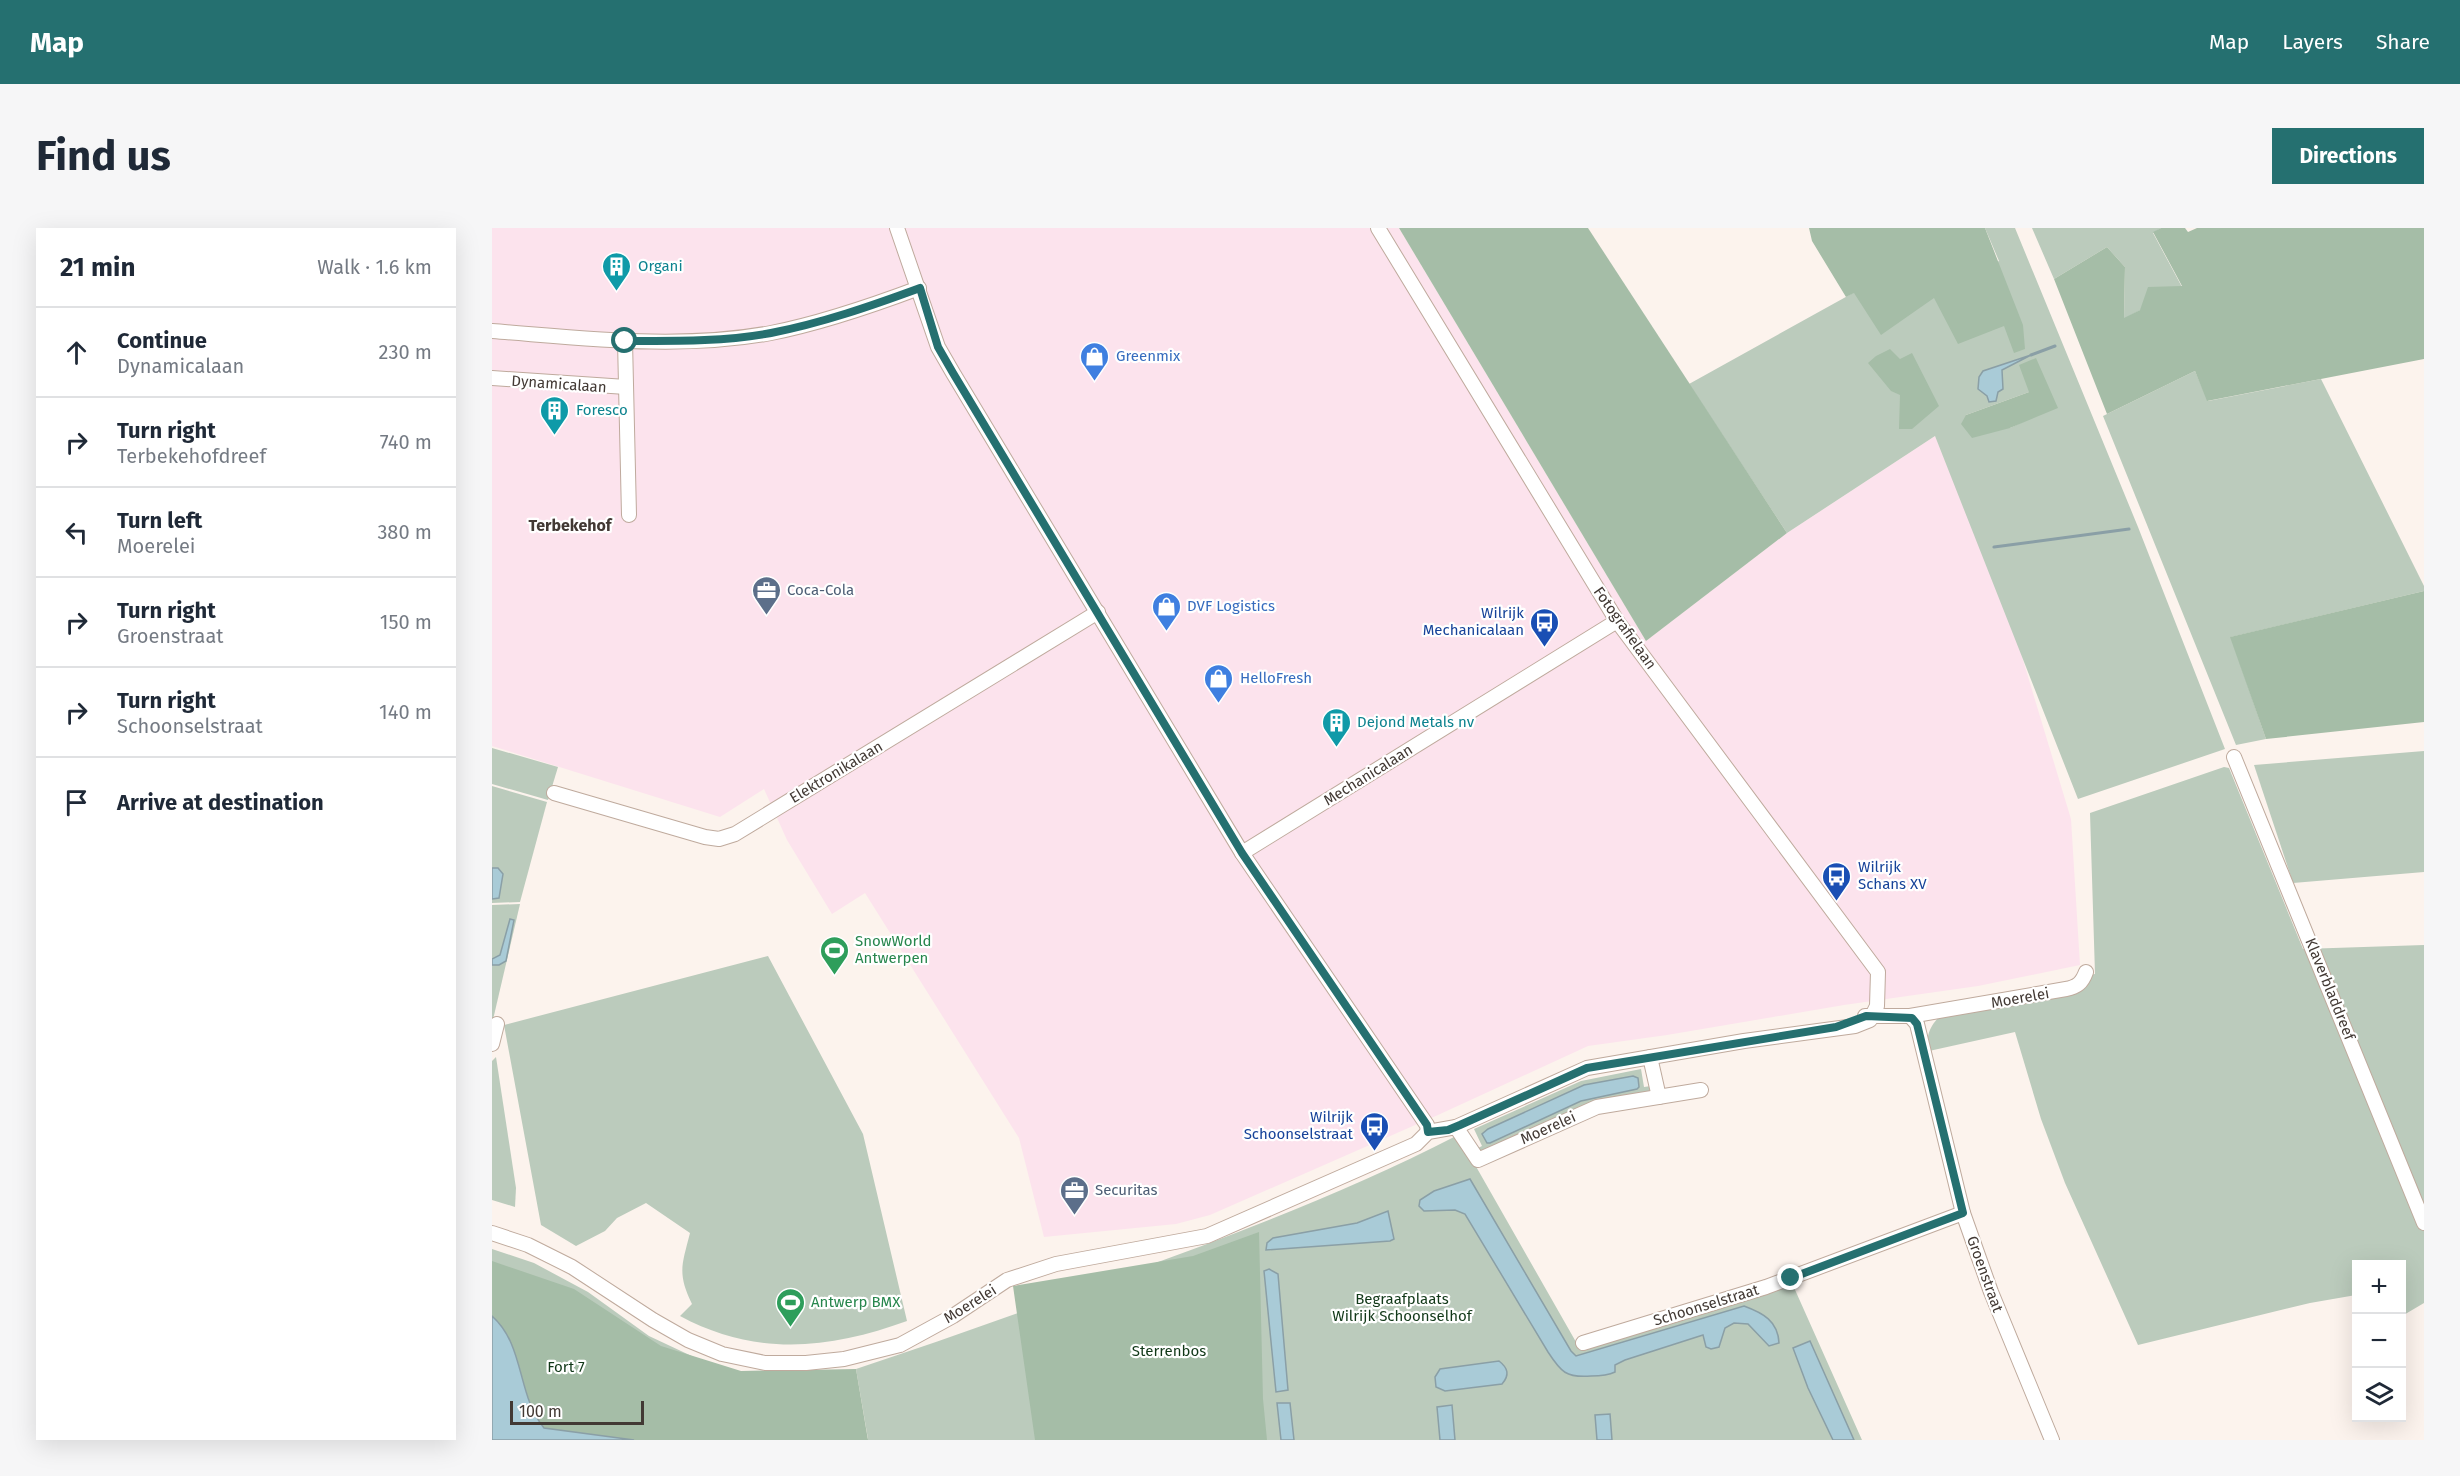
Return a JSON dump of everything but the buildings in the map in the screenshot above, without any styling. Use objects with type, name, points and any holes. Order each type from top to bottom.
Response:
[{"type":"street","points":[[897,228],[920,288],[938,347],[1242,853],[1427,1125],[1428,1132]]},
{"type":"street","name":"Fotografielaan","points":[[1378,228],[1617,621],[1878,972],[1877,1006],[1872,1016]]},
{"type":"street","points":[[492,331],[625,341],[730,338],[770,333],[849,314],[920,288]]},
{"type":"street","points":[[625,341],[628,515]]},
{"type":"street","name":"Dynamicalaan","points":[[492,378],[626,387]]},
{"type":"street","name":"Elektronikalaan","points":[[554,793],[705,837],[719,839],[735,834],[1098,612]]},
{"type":"street","name":"Mechanicalaan","points":[[1242,853],[1617,621]]},
{"type":"street","name":"Klaverbladdreef","points":[[2234,757],[2424,1223]]},
{"type":"street","name":"Moerelei","points":[[492,1233],[528,1245],[572,1267],[653,1320],[688,1340],[722,1354],[765,1363],[806,1363],[844,1359],[900,1345],[952,1316],[1007,1280],[1056,1264],[1207,1236],[1416,1144],[1428,1132],[1456,1127],[1587,1068],[1862,1024],[1870,1020],[1872,1016],[1883,1018],[1910,1016],[2076,987],[2086,972]]},
{"type":"street","name":"Groenstraat","points":[[1910,1016],[1917,1024],[1963,1213],[1990,1292],[2052,1440]]},
{"type":"street","points":[[492,1044],[498,1024]]},
{"type":"street","points":[[1650,1057],[1659,1097]]},
{"type":"street","name":"Moerelei","points":[[1456,1127],[1478,1160],[1597,1107],[1701,1090]]},
{"type":"street","name":"Schoonselstraat","points":[[1583,1343],[1766,1287],[1963,1213]]},
{"type":"shaded area","name":"Terbekehof","points":[[492,228],[1399,228],[1646,641],[1787,533],[1935,436],[2013,627],[2071,819],[2080,965],[1978,986],[1588,1046],[1210,1215],[1176,1224],[1044,1237],[1019,1138],[865,893],[832,914],[787,840],[764,789],[720,817],[492,746]]},
{"type":"green space","points":[[1399,228],[1588,228],[1787,533],[1646,641]]},
{"type":"green space","points":[[1809,228],[1985,228],[2023,325],[2025,349],[2014,353],[2004,326],[1958,344],[1934,298],[1881,335],[1854,293],[1846,297],[1812,241]]},
{"type":"green space","points":[[1985,228],[2015,228],[2138,527],[2225,749],[2078,799],[1935,436],[1787,533],[1689,384],[1853,293],[1935,297],[1999,261]],"holes":[[[2029,392],[2029,419],[2010,428],[1966,415]]]},
{"type":"green space","points":[[2032,228],[2161,228],[2153,233],[2182,287],[2124,319],[2125,267],[2107,247],[2054,279]]},
{"type":"green space","points":[[2161,228],[2185,228],[2188,232],[2197,228],[2424,228],[2424,359],[2207,401],[2195,371],[2107,414],[2054,279],[2107,247],[2125,267],[2124,318],[2140,310],[2148,287],[2182,286],[2153,232]]},
{"type":"green space","points":[[1890,349],[1900,359],[1912,353],[1939,406],[1912,429],[1899,429],[1900,395],[1891,391],[1868,363]]},
{"type":"green space","points":[[2036,358],[2058,408],[2010,428],[1972,438],[1961,424],[1966,415],[2029,392],[2019,365]]},
{"type":"green space","points":[[2195,371],[2208,401],[2321,379],[2424,586],[2424,591],[2231,637],[2266,739],[2236,745],[2103,416]]},
{"type":"green space","points":[[2424,591],[2424,722],[2266,739],[2230,637]]},
{"type":"green space","points":[[492,748],[558,767],[548,800],[492,784]]},
{"type":"green space","points":[[2424,751],[2424,872],[2293,883],[2254,765]]},
{"type":"green space","points":[[2224,767],[2229,768],[2303,949],[2424,945],[2424,1303],[2406,1314],[2406,1260],[2352,1260],[2352,1296],[2310,1303],[2138,1345],[2065,1183],[2041,1119],[2015,1032],[1929,1051],[1930,1030],[1938,1018],[2078,993],[2077,977],[2095,974],[2090,813]]},
{"type":"green space","points":[[492,786],[547,802],[520,902],[492,903]]},
{"type":"green space","points":[[520,904],[492,1024],[492,905]]},
{"type":"green space","points":[[768,956],[863,1134],[907,1321],[878,1331],[821,1343],[765,1343],[737,1338],[708,1329],[680,1316],[692,1304],[684,1284],[682,1269],[690,1233],[646,1203],[617,1218],[605,1231],[576,1246],[541,1225],[504,1025]]},
{"type":"green space","points":[[496,1057],[516,1188],[515,1207],[492,1200],[492,1061]]},
{"type":"green space","points":[[1641,1069],[1644,1087],[1651,1086],[1648,1093],[1480,1152],[1476,1149],[1482,1146],[1474,1129],[1581,1081]]},
{"type":"green space","name":"Begraafplaats Wilrijk Schoonselhof","points":[[1456,1136],[1474,1163],[1580,1349],[1792,1283],[1862,1440],[492,1440],[492,1249],[534,1263],[588,1292],[649,1336],[868,1439],[856,1369],[1019,1313],[1246,1229],[1373,1176]]},
{"type":"green space","name":"Sterrenbos","points":[[1259,1232],[1263,1399],[1267,1440],[1035,1440],[1013,1286],[1193,1256]]},
{"type":"green space","name":"Fort 7","points":[[492,1261],[574,1289],[661,1346],[741,1371],[856,1369],[868,1440],[634,1440],[544,1428],[530,1401],[510,1341],[503,1328],[492,1316]]},
{"type":"water","points":[[2031,355],[2002,370],[2003,389],[1998,392],[1996,401],[1989,402],[1987,396],[1978,389],[1979,377],[1983,371]]},
{"type":"water","points":[[492,868],[498,868],[503,874],[499,898],[492,899]]},
{"type":"water","points":[[510,919],[514,920],[506,961],[499,965],[492,965],[492,959],[500,955]]},
{"type":"water","points":[[1633,1076],[1638,1078],[1639,1087],[1637,1089],[1581,1101],[1490,1143],[1487,1143],[1482,1134],[1488,1129],[1584,1085]]},
{"type":"water","points":[[1470,1179],[1576,1356],[1744,1306],[1772,1323],[1779,1343],[1769,1346],[1748,1324],[1734,1323],[1725,1328],[1719,1347],[1711,1349],[1706,1347],[1703,1335],[1625,1360],[1615,1365],[1615,1372],[1609,1374],[1570,1375],[1561,1369],[1548,1352],[1465,1214],[1455,1210],[1424,1211],[1419,1206],[1420,1200],[1434,1191]]},
{"type":"water","points":[[1388,1211],[1394,1239],[1390,1241],[1266,1250],[1267,1243],[1273,1238],[1357,1223]]},
{"type":"water","points":[[1269,1269],[1278,1274],[1288,1390],[1276,1392],[1264,1271]]},
{"type":"water","points":[[492,1316],[503,1328],[510,1341],[529,1401],[544,1428],[634,1440],[492,1440]]},
{"type":"water","points":[[1810,1341],[1854,1440],[1833,1440],[1808,1388],[1793,1348]]},
{"type":"water","points":[[1499,1361],[1507,1372],[1502,1384],[1445,1391],[1436,1387],[1435,1377],[1440,1369]]},
{"type":"water","points":[[1277,1403],[1290,1403],[1294,1440],[1281,1440]]},
{"type":"water","points":[[1452,1405],[1455,1440],[1440,1440],[1437,1407]]},
{"type":"water","points":[[1610,1414],[1612,1440],[1597,1440],[1595,1415]]},
{"type":"waterway","points":[[2031,355],[2055,346]]},
{"type":"waterway","points":[[1994,547],[2129,529]]},
{"type":"place","name":"Organi","points":[[617,292]]},
{"type":"place","name":"Greenmix","points":[[1095,382]]},
{"type":"place","name":"Foresco","points":[[555,436]]},
{"type":"place","name":"Coca-Cola","points":[[766,616]]},
{"type":"place","name":"DVF Logistics","points":[[1166,632]]},
{"type":"place","name":"Wilrijk Mechanicalaan","points":[[1545,648]]},
{"type":"place","name":"HelloFresh","points":[[1219,704]]},
{"type":"place","name":"Dejond Metals nv","points":[[1336,748]]},
{"type":"place","name":"Wilrijk Schans XV","points":[[1837,902]]},
{"type":"place","name":"SnowWorld Antwerpen","points":[[834,976]]},
{"type":"place","name":"Wilrijk Schoonselstraat","points":[[1374,1152]]},
{"type":"place","name":"Securitas","points":[[1074,1216]]},
{"type":"place","name":"Antwerp BMX","points":[[790,1328]]},
{"type":"district","name":"Terbekehof","points":[[570,525]]},
{"type":"route","points":[[625,341],[676,341],[770,333],[849,314],[920,288],[938,347],[953,373],[1242,853],[1427,1125],[1428,1132],[1448,1130],[1587,1068],[1836,1027],[1866,1016],[1883,1018],[1910,1016],[1917,1024],[1963,1213],[1791,1278]]}]
